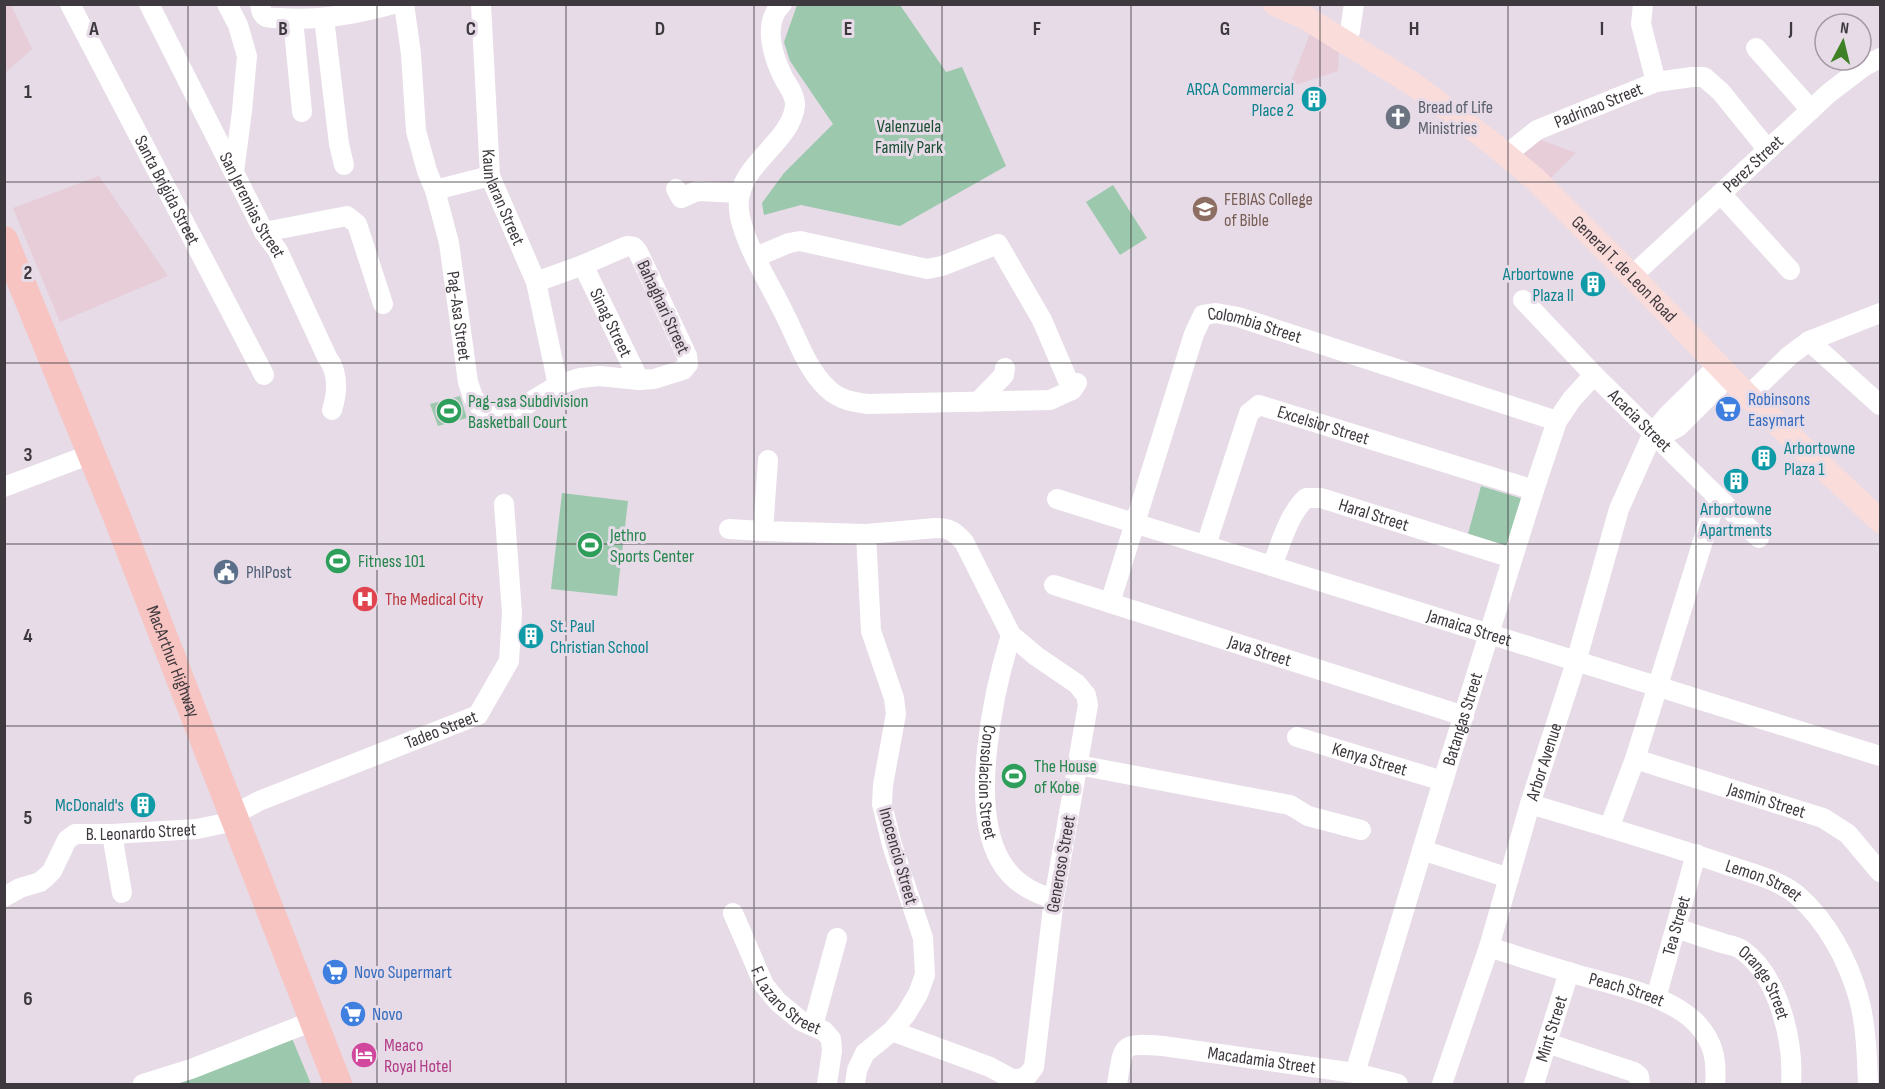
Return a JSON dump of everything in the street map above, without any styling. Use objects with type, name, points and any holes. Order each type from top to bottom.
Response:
[{"type":"highway","name":"MacArthur Highway","points":[[4,240],[92,454],[338,1084]]},
{"type":"main road","name":"General T. de Leon Road","points":[[1275,4],[1306,18],[1413,84],[1534,178],[1632,276],[1718,376],[1748,396],[1881,521]]},
{"type":"street","name":"Santa Brigida Street","points":[[70,4],[264,375]]},
{"type":"street","name":"San Jeremias Street","points":[[149,4],[264,232],[278,251],[334,369],[337,384],[332,410]]},
{"type":"street","points":[[227,4],[238,25],[247,56],[234,172]]},
{"type":"street","points":[[260,4],[263,14],[267,17],[293,19],[324,18],[393,4]]},
{"type":"street","name":"Pag-Asa Street","points":[[404,4],[411,54],[416,131],[435,190],[448,243],[468,382],[473,397],[481,408],[502,416],[511,414],[558,385],[580,378],[599,376],[639,380],[654,379],[683,370],[688,364]]},
{"type":"street","name":"Kaunlaran Street","points":[[481,4],[490,176],[536,282],[558,385]]},
{"type":"street","points":[[1345,43],[1350,31],[1353,4]]},
{"type":"street","name":"Padrinao Street","points":[[1506,155],[1537,130],[1656,82],[1641,24],[1642,4]]},
{"type":"street","points":[[756,257],[789,243],[800,241],[927,268],[942,267],[998,244],[1042,320],[1074,386],[1050,400],[868,404],[842,400],[827,389],[811,369],[750,245],[740,216],[740,193],[751,170],[792,120],[795,104],[773,51],[772,21],[779,6]]},
{"type":"street","points":[[324,18],[339,144],[344,165]]},
{"type":"street","points":[[293,19],[302,112]]},
{"type":"street","points":[[1756,48],[1811,110]]},
{"type":"street","name":"Perez Street","points":[[1632,276],[1846,79],[1881,58]]},
{"type":"street","points":[[1656,82],[1704,77],[1721,92],[1768,150]]},
{"type":"street","points":[[435,190],[490,176]]},
{"type":"street","points":[[676,189],[681,198],[697,190],[740,193]]},
{"type":"street","points":[[1721,194],[1790,270]]},
{"type":"street","points":[[264,232],[347,216],[354,220],[383,304]]},
{"type":"street","name":"Bahaghari Street","points":[[536,282],[627,246],[634,247],[682,345],[688,364]]},
{"type":"street","name":"Sinag Street","points":[[583,265],[639,380]]},
{"type":"street","name":"Acacia Street","points":[[1523,300],[1654,438],[1759,538]]},
{"type":"street","name":"Colombia Street","points":[[1110,603],[1194,334],[1203,315],[1216,313],[1238,317],[1557,421]]},
{"type":"street","points":[[1748,396],[1809,340],[1879,315]]},
{"type":"street","points":[[1809,340],[1881,405]]},
{"type":"street","points":[[978,402],[1004,375],[1005,368]]},
{"type":"street","name":"Batangas Street","points":[[1355,1073],[1512,558],[1557,421],[1572,399],[1594,375]]},
{"type":"street","name":"Arbor Avenue","points":[[1442,1084],[1489,947],[1530,804],[1576,662],[1619,509],[1640,460],[1654,438],[1678,427],[1718,376]]},
{"type":"street","name":"Excelsior Street","points":[[1206,545],[1249,413],[1259,405],[1534,490]]},
{"type":"street","points":[[4,487],[92,454]]},
{"type":"street","points":[[764,531],[768,460]]},
{"type":"street","points":[[1609,828],[1635,759],[1717,496]]},
{"type":"street","name":"Haral Street","points":[[1272,566],[1299,504],[1306,498],[1321,498],[1512,558]]},
{"type":"street","name":"Jamaica Street","points":[[1057,499],[1576,662],[1878,753]]},
{"type":"street","name":"Tadeo Street","points":[[234,818],[259,801],[478,715],[509,661],[512,613],[504,504]]},
{"type":"street","name":"Generoso Street","points":[[729,529],[866,534],[946,528],[955,532],[964,542],[1011,635],[1036,656],[1077,684],[1086,694],[1088,705],[1054,899],[1034,1066],[1028,1075],[1021,1079],[1012,1079],[990,1067],[892,1031]]},
{"type":"street","name":"Inocencio Street","points":[[855,1084],[857,1070],[865,1053],[892,1031],[906,1014],[918,994],[925,975],[923,938],[892,845],[882,804],[883,785],[896,714],[894,698],[871,631],[866,534]]},
{"type":"street","name":"Java Street","points":[[1054,585],[1464,716]]},
{"type":"street","name":"Consolacion Street","points":[[1011,635],[990,719],[986,779],[988,828],[1000,861],[1016,880],[1040,895],[1054,899]]},
{"type":"street","name":"Kenya Street","points":[[1297,737],[1443,782]]},
{"type":"street","name":"Jasmin Street","points":[[1635,759],[1823,818],[1848,834],[1881,872]]},
{"type":"street","points":[[1078,765],[1290,805],[1308,816],[1361,830]]},
{"type":"street","name":"Lemon Street","points":[[1530,804],[1696,854],[1771,880],[1794,892],[1816,913],[1834,939],[1848,968],[1859,999],[1868,1084]]},
{"type":"street","name":"B. Leonardo Street","points":[[4,897],[20,888],[40,882],[46,877],[52,871],[67,840],[75,834],[196,829],[234,818]]},
{"type":"street","points":[[112,834],[122,893]]},
{"type":"street","points":[[1422,850],[1509,878]]},
{"type":"street","name":"Tea Street","points":[[1656,998],[1696,854]]},
{"type":"street","name":"F. Lazaro Street","points":[[733,913],[764,985],[778,1002],[801,1021],[824,1032],[831,1039],[832,1051],[827,1084]]},
{"type":"street","name":"Orange Street","points":[[1676,928],[1741,949],[1772,985],[1789,1043],[1791,1084]]},
{"type":"street","points":[[813,1026],[837,938]]},
{"type":"street","name":"Peach Street","points":[[1489,947],[1656,998],[1682,1012],[1697,1025],[1709,1043],[1716,1061],[1715,1084]]},
{"type":"street","name":"Mint Street","points":[[1534,1084],[1569,972]]},
{"type":"street","points":[[143,1084],[191,1069],[313,1021]]},
{"type":"street","points":[[1546,1043],[1634,1072],[1639,1076],[1640,1084]]},
{"type":"street","name":"Macadamia Street","points":[[1116,1084],[1124,1050],[1130,1045],[1137,1044],[1355,1073],[1398,1084]]},
{"type":"shaded area","points":[[5,4],[11,5],[32,49],[5,73]]},
{"type":"shaded area","points":[[1310,34],[1339,53],[1338,71],[1289,87]]},
{"type":"shaded area","points":[[1538,139],[1576,153],[1548,181],[1517,154]]},
{"type":"shaded area","points":[[99,176],[168,276],[60,322],[13,208]]},
{"type":"green space","name":"Valenzuela Family Park","points":[[797,5],[900,5],[946,72],[962,67],[1006,166],[900,226],[801,205],[764,215],[762,203],[784,173],[833,124],[790,61],[784,42]]},
{"type":"green space","points":[[1113,185],[1147,238],[1120,255],[1086,202]]},
{"type":"green space","name":"Pag-asa Subdivision Basketball Court","points":[[460,396],[467,418],[438,426],[430,404]]},
{"type":"green space","points":[[1481,486],[1526,500],[1511,547],[1468,534]]},
{"type":"green space","name":"Jethro Sports Center","points":[[562,493],[628,501],[617,596],[551,589]]},
{"type":"green space","points":[[291,1036],[311,1084],[163,1084]]},
{"type":"place","name":"ARCA Commercial Place 2","points":[[1314,99]]},
{"type":"place","name":"Bread of Life Ministries","points":[[1398,117]]},
{"type":"place","name":"FEBIAS College of Bible","points":[[1205,209]]},
{"type":"place","name":"Arbortowne Plaza II","points":[[1593,284]]},
{"type":"place","name":"Robinsons Easymart","points":[[1728,409]]},
{"type":"place","name":"Pag-asa Subdivision Basketball Court","points":[[449,411]]},
{"type":"place","name":"Arbortowne Plaza 1","points":[[1764,458]]},
{"type":"place","name":"Arbortowne Apartments","points":[[1736,481]]},
{"type":"place","name":"Jethro Sports Center","points":[[590,545]]},
{"type":"place","name":"Fitness 101","points":[[338,561]]},
{"type":"place","name":"PhlPost","points":[[226,572]]},
{"type":"place","name":"The Medical City","points":[[365,599]]},
{"type":"place","name":"St. Paul Christian School","points":[[531,636]]},
{"type":"place","name":"The House of Kobe","points":[[1014,776]]},
{"type":"place","name":"McDonald's","points":[[143,805]]},
{"type":"place","name":"Novo Supermart","points":[[335,972]]},
{"type":"place","name":"Novo","points":[[353,1014]]},
{"type":"place","name":"Meaco Royal Hotel","points":[[364,1055]]}]
